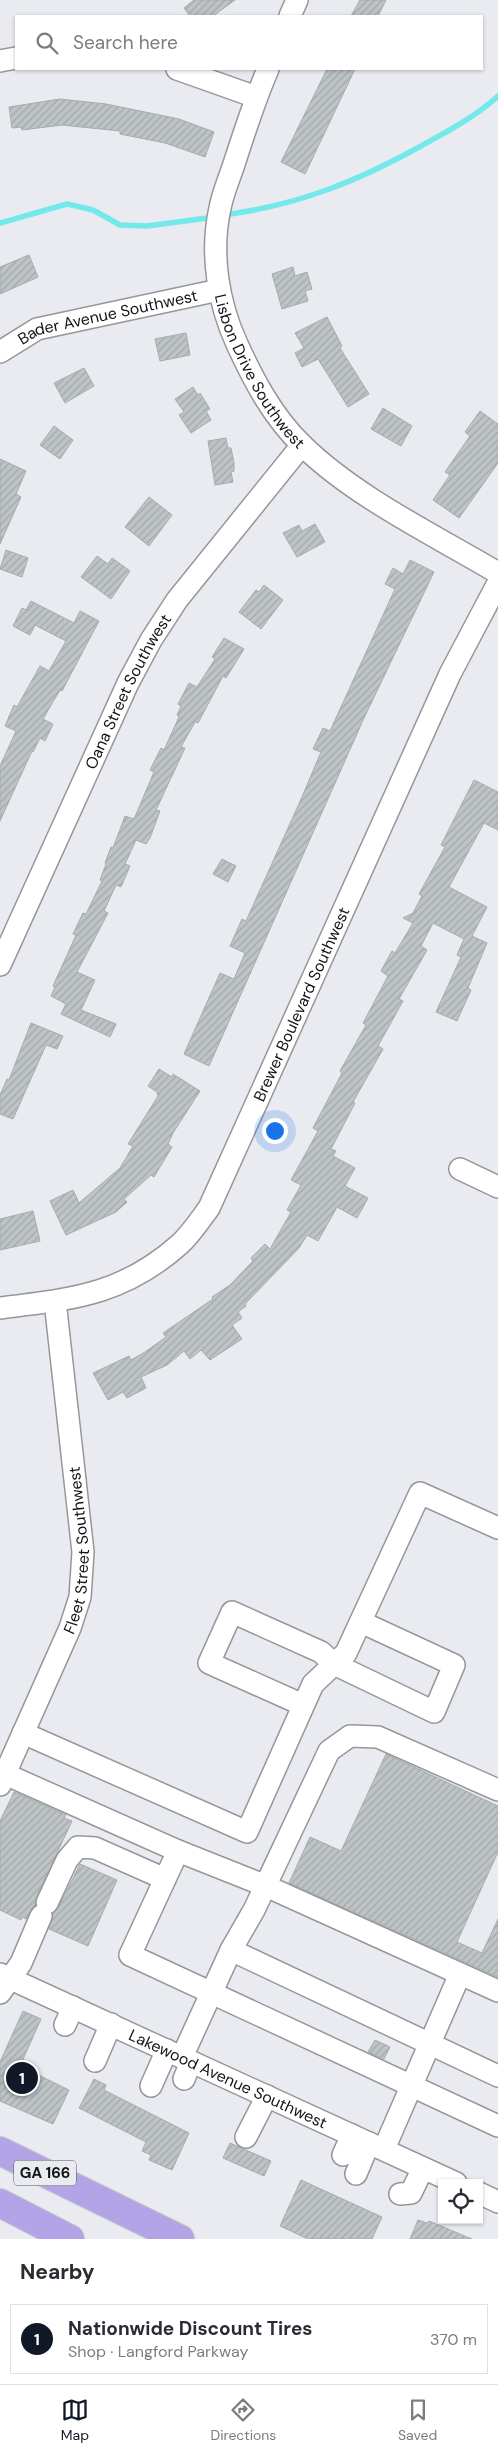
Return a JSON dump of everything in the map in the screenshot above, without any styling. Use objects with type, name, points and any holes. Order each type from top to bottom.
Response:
[{"type":"highway","points":[[0,2135],[56,2164],[91,2194]]},
{"type":"highway","name":"GA 166","points":[[0,2151],[180,2239]]},
{"type":"highway","name":"GA 166","points":[[0,2203],[70,2239]]},
{"type":"street","points":[[290,15],[297,0]]},
{"type":"street","points":[[0,61],[15,58]]},
{"type":"street","points":[[180,70],[256,97]]},
{"type":"street","name":"Lisbon Drive Southwest","points":[[268,70],[256,97],[220,208],[216,249],[219,290],[230,329],[253,379],[275,414],[302,445],[354,487],[498,573]]},
{"type":"street","name":"Bader Avenue Southwest","points":[[0,352],[37,329],[219,290]]},
{"type":"street","name":"Oana Street Southwest","points":[[0,965],[128,683],[151,640],[177,600],[302,445]]},
{"type":"street","name":"Brewer Boulevard Southwest","points":[[0,1308],[55,1301],[102,1292],[144,1272],[182,1243],[209,1208],[450,674],[498,583]]},
{"type":"street","points":[[460,1169],[498,1187]]},
{"type":"street","name":"Fleet Street Southwest","points":[[3,1779],[70,1628],[80,1597],[83,1552],[55,1301]]},
{"type":"street","points":[[23,1733],[248,1832],[313,1684],[346,1653],[420,1493],[498,1528]]},
{"type":"street","points":[[303,1705],[209,1663],[232,1612],[321,1652],[334,1664],[434,1712],[454,1665],[361,1622]]},
{"type":"street","points":[[151,2086],[181,2062],[211,1992],[231,1950],[266,1886],[329,1750],[350,1736],[378,1738],[498,1790]]},
{"type":"street","points":[[3,1779],[266,1886],[498,1991]]},
{"type":"street","points":[[4,1982],[21,1962],[67,1860],[78,1847],[95,1848],[165,1879]]},
{"type":"street","points":[[178,1851],[130,1955],[498,2126]]},
{"type":"street","points":[[231,1950],[498,2076]]},
{"type":"street","points":[[356,2174],[369,2143],[412,2085],[460,1974]]},
{"type":"street","name":"Lakewood Avenue Southwest","points":[[4,1982],[69,2016],[111,2024],[181,2062],[267,2096],[447,2179]]},
{"type":"street","points":[[95,2061],[111,2024]]},
{"type":"street","points":[[246,2137],[267,2096]]},
{"type":"street","points":[[344,2155],[369,2143]]},
{"type":"street","points":[[400,2194],[411,2192],[423,2168]]},
{"type":"street","points":[[483,2195],[498,2202]]},
{"type":"building","points":[[194,0],[235,0],[214,15],[189,15],[184,8]]},
{"type":"building","points":[[360,0],[386,0],[378,15],[352,15]]},
{"type":"building","points":[[327,70],[355,70],[305,174],[281,162]]},
{"type":"building","points":[[60,99],[106,104],[179,119],[214,132],[205,157],[165,143],[120,134],[120,131],[62,125],[22,130],[21,127],[12,128],[9,107]]},
{"type":"building","points":[[29,255],[38,277],[0,294],[0,267]]},
{"type":"building","points":[[293,267],[295,276],[307,272],[312,289],[305,291],[308,301],[282,309],[272,274]]},
{"type":"building","points":[[327,317],[342,346],[340,348],[369,394],[348,407],[318,359],[302,367],[295,353],[304,348],[295,333]]},
{"type":"building","points":[[186,333],[190,355],[160,361],[155,339]]},
{"type":"building","points":[[84,368],[94,386],[65,403],[54,383]]},
{"type":"building","points":[[193,387],[198,395],[200,393],[210,409],[206,411],[211,420],[191,433],[179,415],[184,412],[175,399]]},
{"type":"building","points":[[383,408],[412,426],[401,446],[371,429]]},
{"type":"building","points":[[480,411],[498,424],[498,463],[459,518],[433,500],[450,475],[445,472],[470,436],[465,432]]},
{"type":"building","points":[[54,426],[73,440],[60,459],[40,445]]},
{"type":"building","points":[[226,438],[228,448],[231,448],[234,463],[234,471],[231,472],[233,482],[215,485],[208,441]]},
{"type":"building","points":[[0,459],[26,471],[16,494],[21,497],[0,544]]},
{"type":"building","points":[[149,497],[172,515],[149,546],[125,527]]},
{"type":"building","points":[[315,524],[325,542],[297,557],[283,533],[299,525],[302,531]]},
{"type":"building","points":[[6,550],[28,558],[22,577],[0,569]]},
{"type":"building","points":[[97,556],[108,564],[112,558],[130,571],[111,599],[81,577]]},
{"type":"building","points":[[410,560],[434,572],[364,718],[209,1066],[184,1054],[220,973],[234,979],[245,953],[230,946],[242,919],[246,921],[321,752],[313,749],[323,728],[330,731],[395,589],[385,584],[393,568],[403,574]]},
{"type":"building","points":[[264,585],[283,600],[261,629],[239,612],[256,590],[259,592]]},
{"type":"building","points":[[31,601],[74,623],[80,611],[99,621],[62,691],[60,690],[43,719],[53,724],[45,741],[40,738],[32,751],[0,821],[0,766],[16,731],[5,726],[14,705],[17,707],[40,666],[49,671],[66,641],[35,625],[30,635],[13,626],[22,608],[26,610]]},
{"type":"building","points":[[224,638],[244,649],[226,678],[223,676],[198,723],[195,722],[181,747],[185,748],[156,810],[160,811],[150,838],[146,844],[136,840],[125,864],[130,866],[121,887],[116,885],[104,911],[108,913],[77,972],[95,980],[81,1010],[116,1024],[110,1037],[61,1014],[66,1004],[51,996],[55,987],[53,986],[76,935],[73,934],[83,913],[86,914],[102,881],[100,880],[105,863],[125,816],[134,819],[154,772],[150,770],[161,748],[164,750],[179,717],[177,715],[181,706],[178,704],[189,683],[197,687],[215,659],[212,657]]},
{"type":"building","points":[[474,780],[498,792],[498,830],[484,823],[449,887],[487,907],[472,936],[487,943],[468,988],[471,990],[457,1021],[436,1012],[461,957],[457,955],[464,939],[433,923],[421,946],[427,950],[399,999],[403,1001],[378,1046],[383,1049],[353,1102],[355,1103],[331,1149],[336,1151],[333,1156],[355,1168],[345,1186],[368,1198],[357,1218],[337,1207],[318,1241],[307,1235],[299,1248],[245,1304],[246,1306],[238,1312],[242,1318],[232,1325],[242,1339],[210,1360],[201,1350],[190,1359],[184,1351],[167,1365],[141,1377],[146,1388],[127,1398],[123,1392],[108,1400],[93,1373],[129,1356],[131,1360],[145,1352],[166,1337],[163,1333],[230,1285],[253,1261],[251,1258],[265,1244],[270,1249],[291,1212],[287,1210],[301,1185],[291,1180],[318,1131],[313,1128],[342,1073],[340,1071],[366,1025],[363,1023],[388,976],[381,971],[392,951],[395,953],[413,923],[403,918],[413,913],[422,896],[419,894],[445,847],[441,845]]},
{"type":"building","points":[[222,859],[236,866],[228,882],[213,874]]},
{"type":"building","points":[[31,1023],[63,1036],[57,1049],[46,1045],[13,1119],[0,1114],[0,1095],[7,1079],[9,1080]]},
{"type":"building","points":[[159,1069],[172,1077],[173,1074],[200,1091],[173,1133],[168,1144],[172,1147],[154,1177],[151,1175],[124,1199],[127,1202],[116,1212],[66,1235],[50,1201],[73,1190],[79,1203],[120,1168],[133,1146],[128,1144],[158,1096],[157,1092],[148,1086]]},
{"type":"building","points":[[33,1211],[40,1241],[0,1250],[0,1219]]},
{"type":"building","points":[[386,1754],[498,1806],[498,1852],[457,1942],[482,1953],[498,1919],[498,1977],[289,1883],[310,1837],[341,1851]]},
{"type":"building","points":[[14,1792],[66,1815],[64,1818],[72,1821],[36,1898],[35,1905],[26,1919],[22,1917],[21,1920],[0,1910],[0,1821]]},
{"type":"building","points":[[80,1864],[117,1880],[88,1946],[49,1929],[53,1914],[58,1908]]},
{"type":"building","points":[[23,2011],[41,2019],[20,2066],[69,2090],[53,2124],[0,2101],[0,2062]]},
{"type":"building","points":[[375,2040],[390,2047],[384,2059],[368,2052]]},
{"type":"building","points":[[94,2079],[106,2085],[104,2090],[189,2133],[172,2170],[149,2160],[151,2155],[142,2151],[146,2142],[79,2108]]},
{"type":"building","points":[[230,2143],[271,2161],[264,2176],[223,2158]]},
{"type":"building","points":[[301,2180],[382,2217],[372,2239],[308,2239],[280,2226]]},
{"type":"building","points":[[418,2220],[427,2223],[429,2221],[472,2239],[410,2239]]},
{"type":"waterway","points":[[224,215],[277,205],[350,181],[397,159],[451,129],[480,111],[498,96]]},
{"type":"waterway","points":[[0,223],[67,204],[93,210],[120,225],[147,226],[215,217]]},
{"type":"place","name":"Nationwide Discount Tires","points":[[22,2078]]}]
